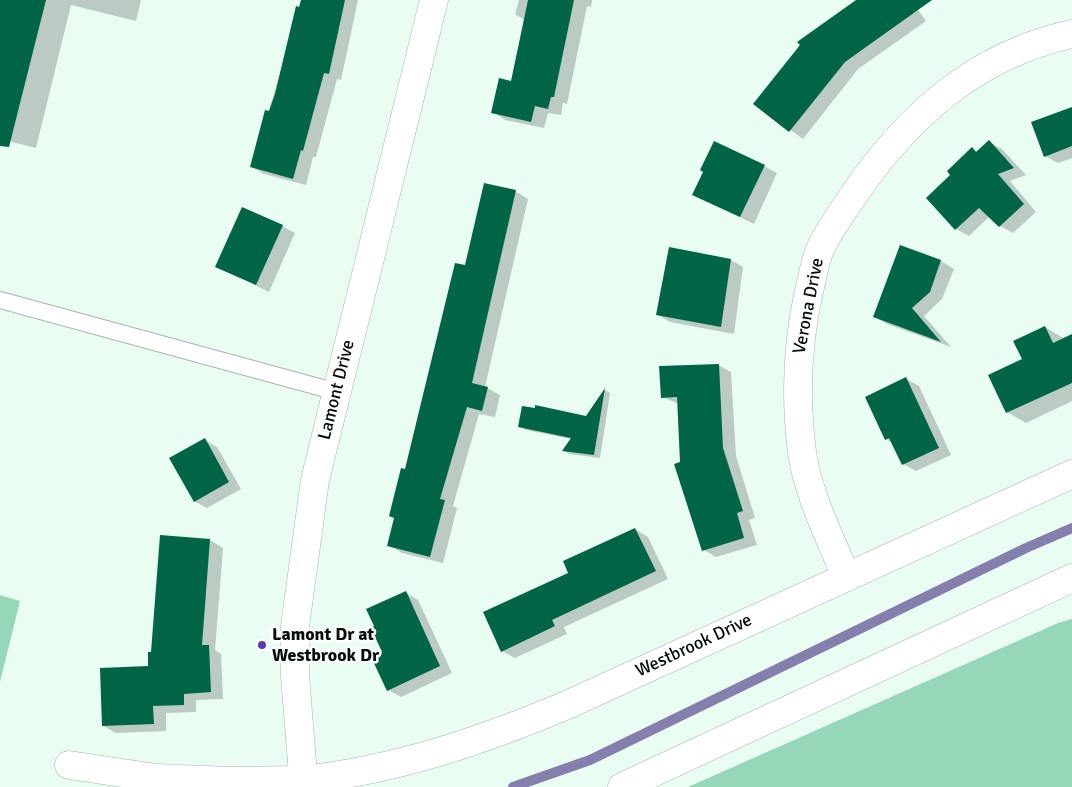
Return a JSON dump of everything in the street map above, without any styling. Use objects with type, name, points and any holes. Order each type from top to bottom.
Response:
[{"type":"street","name":"Lamont Drive","points":[[304,783],[295,676],[295,626],[315,480],[434,0]]},
{"type":"street","name":"Verona Drive","points":[[846,577],[810,486],[802,454],[798,406],[798,349],[821,248],[857,190],[887,150],[918,115],[941,96],[1000,58],[1026,46],[1072,34]]},
{"type":"street","name":"Westbrook Drive","points":[[69,766],[156,778],[304,783],[379,769],[430,756],[503,732],[567,705],[1072,474]]},
{"type":"street","points":[[622,787],[1072,578]]},
{"type":"lane","points":[[0,300],[337,392]]},
{"type":"green space","points":[[0,595],[20,601],[0,682]]},
{"type":"green space","points":[[1072,619],[1072,787],[688,787],[1058,623]]},
{"type":"building","points":[[0,0],[46,0],[9,147],[0,146]]},
{"type":"building","points":[[301,0],[345,0],[329,74],[324,73],[303,151],[301,150],[293,179],[250,167],[265,110],[269,111],[275,94],[296,6],[299,7]]},
{"type":"building","points":[[528,0],[574,0],[554,97],[551,97],[548,109],[535,106],[531,122],[491,113],[499,78],[511,81]]},
{"type":"building","points":[[856,0],[932,0],[845,62],[789,132],[753,104],[800,45],[797,42]]},
{"type":"building","points":[[1072,107],[1072,146],[1044,157],[1031,122]]},
{"type":"building","points":[[989,140],[1014,168],[998,174],[1024,204],[999,227],[979,208],[955,230],[926,198],[950,175],[947,171],[972,147],[976,152]]},
{"type":"building","points":[[714,141],[765,165],[740,217],[692,195],[703,172],[700,170]]},
{"type":"building","points":[[484,183],[516,190],[472,383],[488,387],[482,411],[467,407],[440,499],[445,500],[430,557],[387,546],[394,518],[389,516],[401,468],[405,469],[455,263],[465,265]]},
{"type":"building","points":[[242,207],[283,225],[256,285],[215,267]]},
{"type":"building","points":[[900,245],[941,260],[930,292],[912,308],[941,342],[873,317]]},
{"type":"building","points":[[669,247],[731,259],[721,327],[656,315]]},
{"type":"building","points":[[1045,326],[1053,343],[1072,334],[1072,383],[1006,413],[988,375],[1022,359],[1013,341]]},
{"type":"building","points":[[719,364],[723,448],[743,511],[737,513],[744,538],[702,551],[674,464],[680,462],[677,397],[661,398],[659,366]]},
{"type":"building","points":[[906,377],[939,448],[902,465],[889,438],[885,440],[865,397]]},
{"type":"building","points":[[605,388],[594,455],[562,451],[571,438],[518,427],[522,406],[535,408],[535,405],[586,416]]},
{"type":"building","points":[[205,438],[229,482],[194,502],[169,458]]},
{"type":"building","points":[[635,528],[656,571],[552,620],[555,626],[501,652],[483,612],[568,573],[563,561]]},
{"type":"building","points":[[160,535],[210,539],[202,645],[209,645],[211,692],[184,694],[184,705],[153,706],[154,724],[102,726],[100,668],[148,666],[148,652],[151,652]]},
{"type":"building","points":[[406,591],[440,666],[387,691],[371,657],[382,652],[371,628],[374,626],[366,609]]},
{"type":"waterway","points":[[513,787],[590,760],[1026,548],[1072,528]]},
{"type":"place","name":"Lamont Dr at Westbrook Dr","points":[[262,645]]}]
